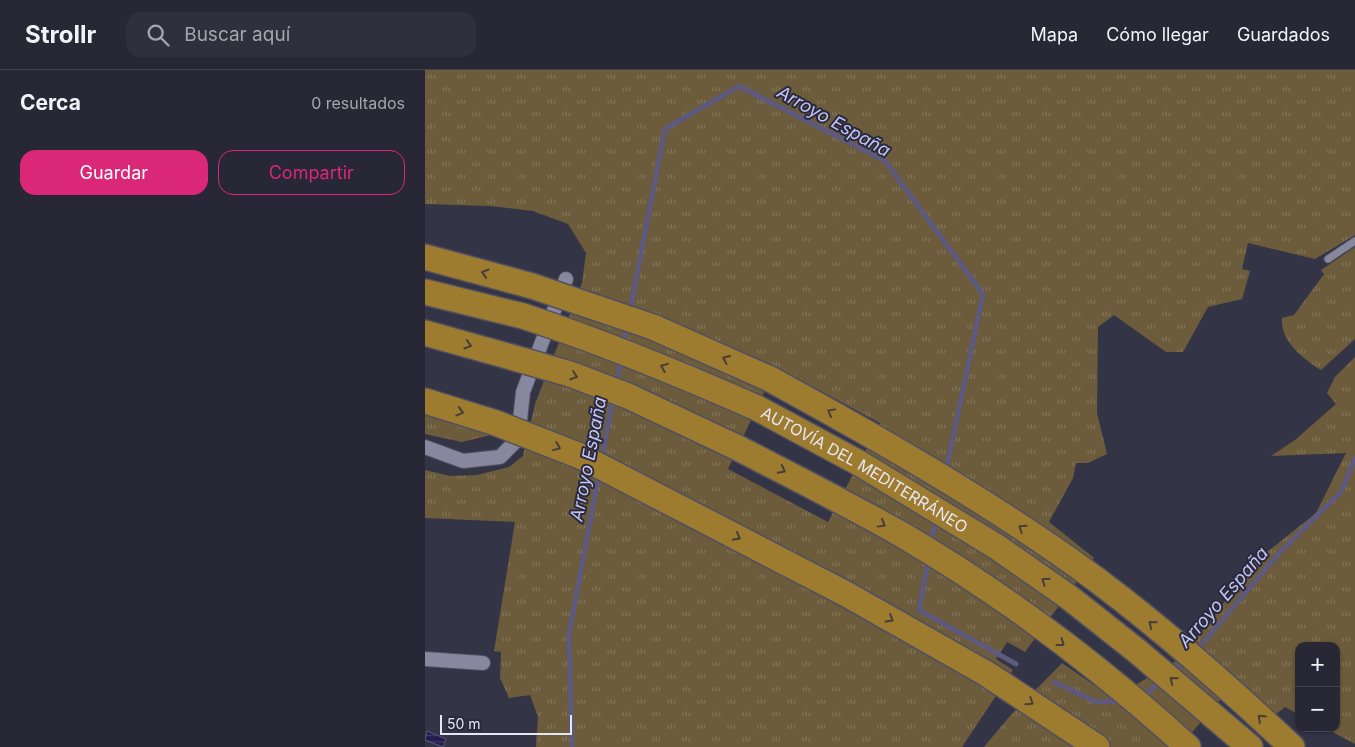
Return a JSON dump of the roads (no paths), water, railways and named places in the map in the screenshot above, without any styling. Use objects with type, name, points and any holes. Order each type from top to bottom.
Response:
[{"type":"highway","points":[[425,257],[532,286],[653,327],[770,379],[874,436],[1001,514],[1076,565],[1146,619],[1230,689],[1292,747]]},
{"type":"highway","name":"AUTOVÍA DEL MEDITERRÁNEO","points":[[425,292],[523,316],[591,338],[757,408],[859,463],[997,547],[1070,598],[1211,711],[1250,747]]},
{"type":"highway","points":[[425,333],[569,374],[628,396],[739,448],[839,501],[899,534],[975,581],[1121,690],[1186,745]]},
{"type":"highway","points":[[425,401],[496,423],[580,456],[848,595],[987,674],[1097,747]]},
{"type":"street","points":[[425,447],[463,461],[500,457],[518,439],[523,392],[566,279]]},
{"type":"street","points":[[425,659],[483,662]]},
{"type":"lane","points":[[1328,259],[1355,241]]},
{"type":"waterway","name":"Arroyo España","points":[[630,311],[665,129],[739,86],[885,161],[983,294],[946,471]]},
{"type":"waterway","name":"Arroyo España","points":[[623,345],[627,324]]},
{"type":"waterway","name":"Arroyo España","points":[[616,385],[621,359]]},
{"type":"waterway","name":"Arroyo España","points":[[602,458],[613,398]]},
{"type":"waterway","name":"Arroyo España","points":[[1196,651],[1280,552],[1341,492],[1355,458]]},
{"type":"waterway","name":"Arroyo España","points":[[572,747],[569,634],[599,474]]},
{"type":"waterway","name":"Arroyo España","points":[[931,545],[936,519]]},
{"type":"waterway","name":"Arroyo España","points":[[929,558],[919,610],[1016,664]]},
{"type":"waterway","name":"Arroyo España","points":[[1172,672],[1186,660]]},
{"type":"waterway","name":"Arroyo España","points":[[1141,699],[1161,681]]},
{"type":"waterway","name":"Arroyo España","points":[[1054,682],[1096,702],[1121,701]]}]
